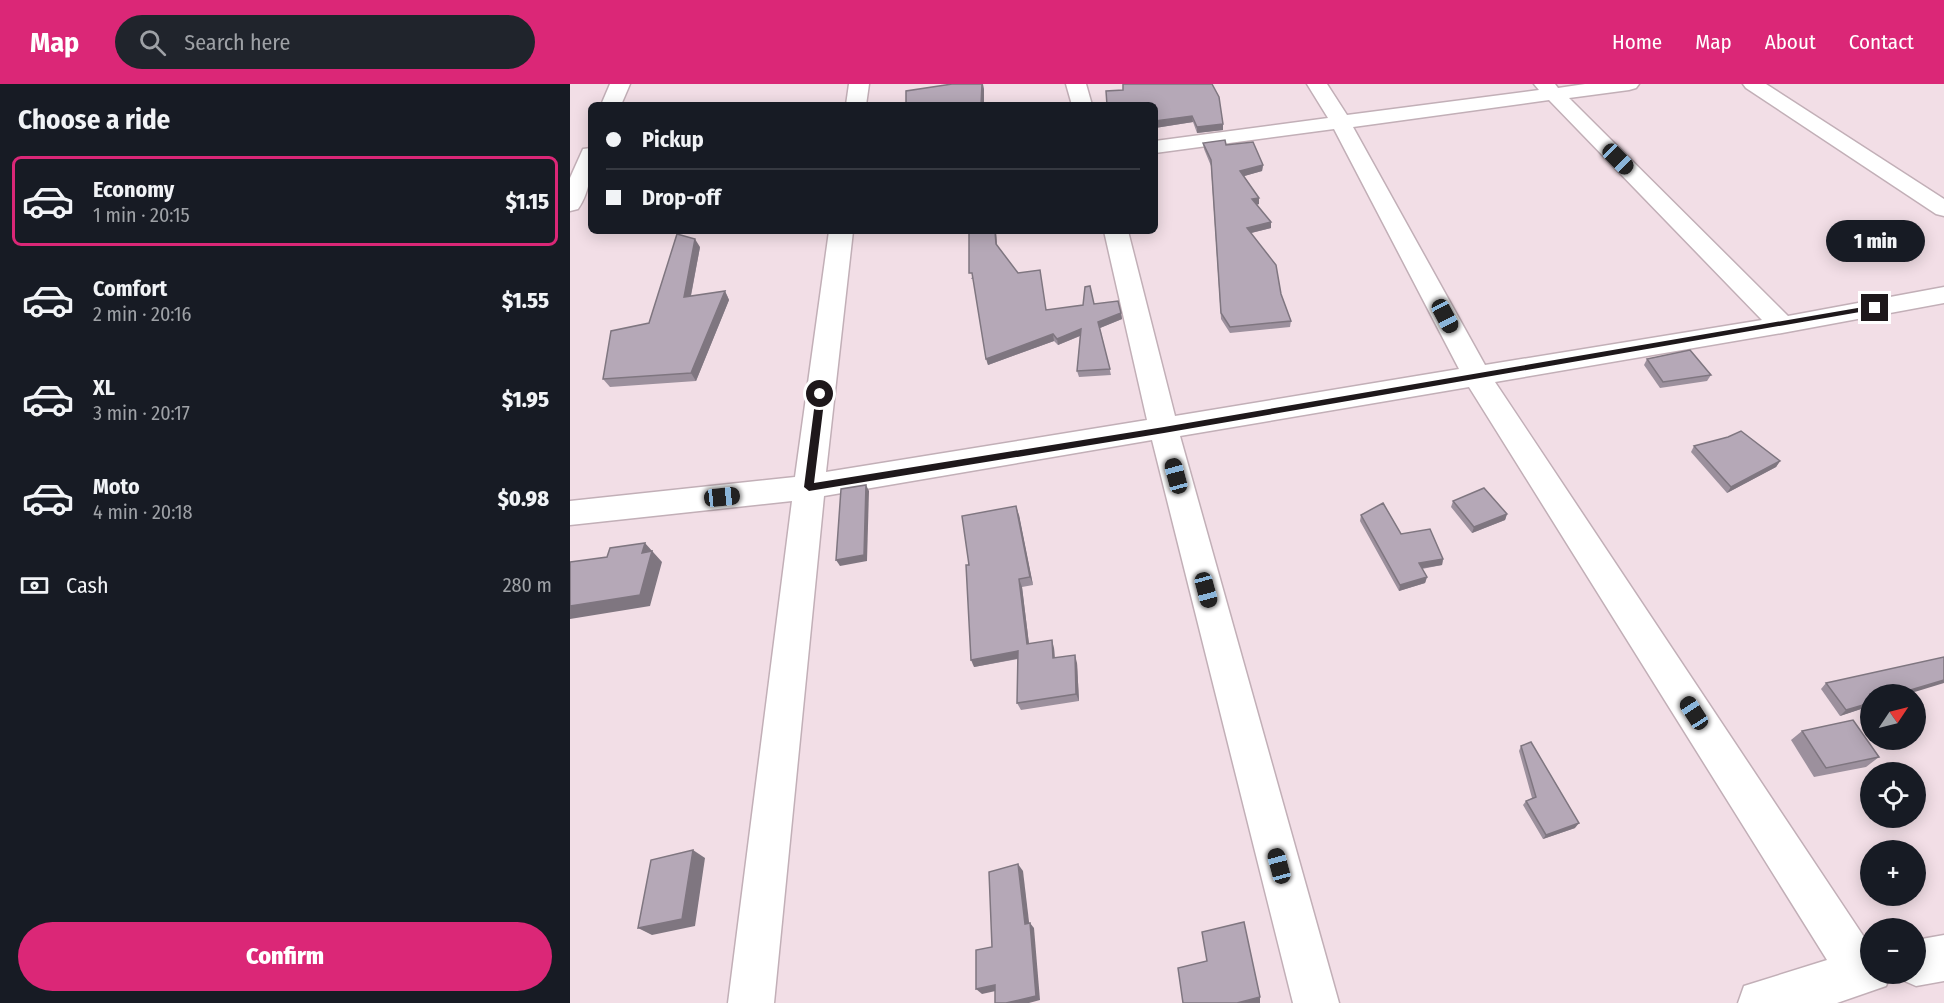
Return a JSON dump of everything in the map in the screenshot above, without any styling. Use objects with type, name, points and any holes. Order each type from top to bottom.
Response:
[{"type":"street","points":[[612,102],[620,84]]},
{"type":"street","points":[[856,102],[859,84]]},
{"type":"street","points":[[1076,84],[1081,102]]},
{"type":"street","points":[[1317,84],[1340,121],[1476,375],[1860,962]]},
{"type":"street","points":[[1158,147],[1548,88],[1629,84]]},
{"type":"street","points":[[1753,84],[1944,209]]},
{"type":"street","points":[[1548,88],[1782,325]]},
{"type":"street","points":[[588,161],[570,206],[588,206]]},
{"type":"street","points":[[751,1003],[809,487],[841,234]]},
{"type":"street","points":[[1117,234],[1164,430],[1316,1003]]},
{"type":"street","points":[[570,513],[809,487],[1164,430],[1476,375],[1782,325],[1944,295]]},
{"type":"street","points":[[1926,961],[1944,958]]},
{"type":"street","points":[[1761,1003],[1860,972]]},
{"type":"building","points":[[952,84],[982,84],[981,102],[906,102],[906,91]]},
{"type":"building","points":[[1123,84],[1212,84],[1219,97],[1223,124],[1197,127],[1192,116],[1158,121],[1158,102],[1107,102],[1106,91],[1123,90]]},
{"type":"building","points":[[1225,140],[1226,145],[1253,142],[1263,165],[1240,171],[1259,198],[1252,199],[1271,222],[1247,228],[1276,265],[1281,294],[1291,321],[1230,327],[1221,313],[1211,160],[1203,143]]},
{"type":"building","points":[[677,234],[695,239],[684,297],[725,291],[691,373],[603,379],[611,331],[649,323]]},
{"type":"building","points":[[969,234],[995,234],[996,244],[1018,273],[1040,270],[1046,310],[1083,305],[1085,287],[1090,286],[1094,304],[1118,301],[1121,313],[1098,322],[1110,369],[1077,371],[1081,329],[1057,339],[1053,334],[986,359],[972,273],[969,273]]},
{"type":"building","points":[[1690,350],[1711,375],[1663,382],[1647,359]]},
{"type":"building","points":[[1741,431],[1780,461],[1731,487],[1694,446]]},
{"type":"building","points":[[866,485],[864,555],[836,560],[841,489]]},
{"type":"building","points":[[1484,488],[1507,514],[1474,527],[1453,501]]},
{"type":"building","points":[[1383,503],[1401,534],[1430,529],[1443,559],[1419,563],[1427,577],[1400,585],[1361,515]]},
{"type":"building","points":[[1016,506],[1030,577],[1019,579],[1027,644],[1052,640],[1053,658],[1075,655],[1076,694],[1017,703],[1018,651],[971,660],[966,565],[969,565],[962,516]]},
{"type":"building","points":[[645,543],[642,553],[652,551],[640,595],[570,606],[570,562],[607,557],[610,548]]},
{"type":"building","points":[[1944,657],[1944,680],[1926,685],[1860,684],[1860,706],[1846,710],[1826,683]]},
{"type":"building","points":[[1853,720],[1860,730],[1860,750],[1874,750],[1879,757],[1826,768],[1802,731]]},
{"type":"building","points":[[1531,742],[1579,823],[1546,835],[1526,801],[1536,797],[1521,746]]},
{"type":"building","points":[[693,850],[682,919],[638,928],[651,860]]},
{"type":"building","points":[[1018,864],[1025,924],[1030,923],[1036,996],[1006,1003],[995,1003],[995,985],[976,989],[976,950],[992,947],[989,872]]},
{"type":"building","points":[[1244,922],[1260,997],[1237,1003],[1183,1003],[1178,968],[1207,961],[1202,932]]},
{"type":"route","points":[[820,394],[809,487],[1164,430],[1875,308]]}]
